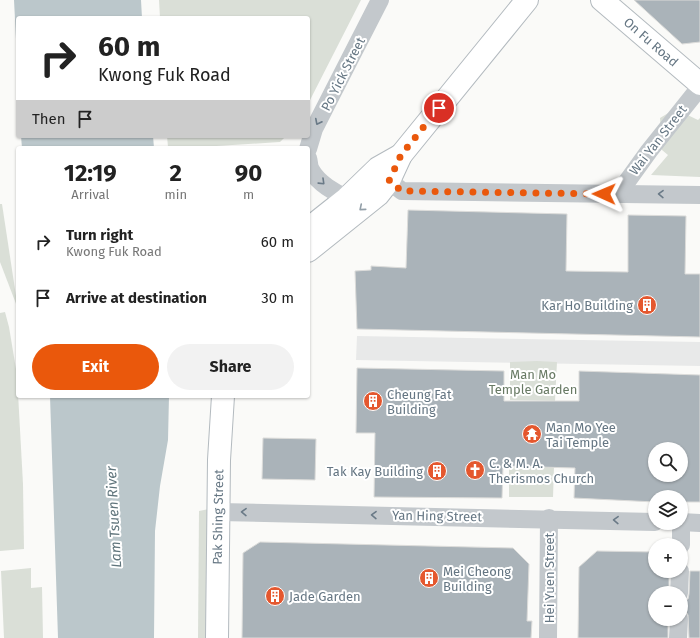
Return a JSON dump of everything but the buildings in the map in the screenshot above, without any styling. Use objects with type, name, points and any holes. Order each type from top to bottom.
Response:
[{"type":"street","name":"Po Yick Street","points":[[309,146],[314,129],[380,0]]},
{"type":"street","points":[[310,227],[347,198],[384,174],[527,0]]},
{"type":"street","name":"On Fu Road","points":[[602,0],[700,85]]},
{"type":"street","name":"Wai Yan Street","points":[[618,194],[700,85]]},
{"type":"street","points":[[310,166],[311,170],[332,191],[347,198]]},
{"type":"street","points":[[384,174],[402,191],[700,195]]},
{"type":"street","points":[[310,249],[378,195],[384,174]]},
{"type":"street","name":"Pak Shing Street","points":[[217,638],[219,460],[223,398]]},
{"type":"street","name":"Yan Hing Street","points":[[219,512],[549,518],[648,522]]},
{"type":"street","name":"Hei Yuen Street","points":[[548,638],[549,518]]},
{"type":"street","points":[[688,522],[700,523]]},
{"type":"street","points":[[678,638],[679,626]]},
{"type":"shaded area","points":[[357,336],[700,342],[700,366],[356,360]]},
{"type":"green space","points":[[159,0],[361,0],[310,100],[310,16],[160,16]]},
{"type":"green space","points":[[675,109],[698,120],[700,118],[700,177],[651,175],[668,155],[662,150],[660,118]]},
{"type":"green space","points":[[167,138],[284,138],[280,142],[217,146],[168,146]]},
{"type":"green space","points":[[0,204],[2,204],[16,304],[0,262]]},
{"type":"green space","points":[[5,312],[16,369],[16,398],[18,398],[23,484],[24,549],[0,551],[0,313]]},
{"type":"green space","name":"Man Mo Temple Garden","points":[[510,362],[557,362],[555,401],[510,400]]},
{"type":"green space","points":[[509,466],[554,467],[553,497],[509,497]]},
{"type":"green space","points":[[209,509],[209,638],[198,638],[199,511]]},
{"type":"green space","points":[[31,568],[31,588],[42,587],[43,638],[4,638],[1,571]]},
{"type":"water","points":[[14,0],[141,0],[142,16],[16,16],[16,39]]},
{"type":"water","points":[[21,138],[153,138],[154,146],[22,146]]},
{"type":"water","name":"Lam Tsuen River","points":[[50,398],[169,398],[168,440],[160,486],[155,531],[154,638],[58,638]]},
{"type":"place","name":"Kar Ho Building","points":[[647,305]]},
{"type":"place","name":"Cheung Fat Building","points":[[373,401]]},
{"type":"place","name":"Man Mo Yee Tai Temple","points":[[532,434]]},
{"type":"place","name":"C. & M. A. Therismos Church","points":[[475,470]]},
{"type":"place","name":"Tak Kay Building","points":[[437,471]]},
{"type":"place","name":"Mei Cheong Building","points":[[429,578]]},
{"type":"place","name":"Jade Garden","points":[[275,596]]},
{"type":"route","points":[[439,108],[401,155],[389,181],[402,191],[604,194]]}]
